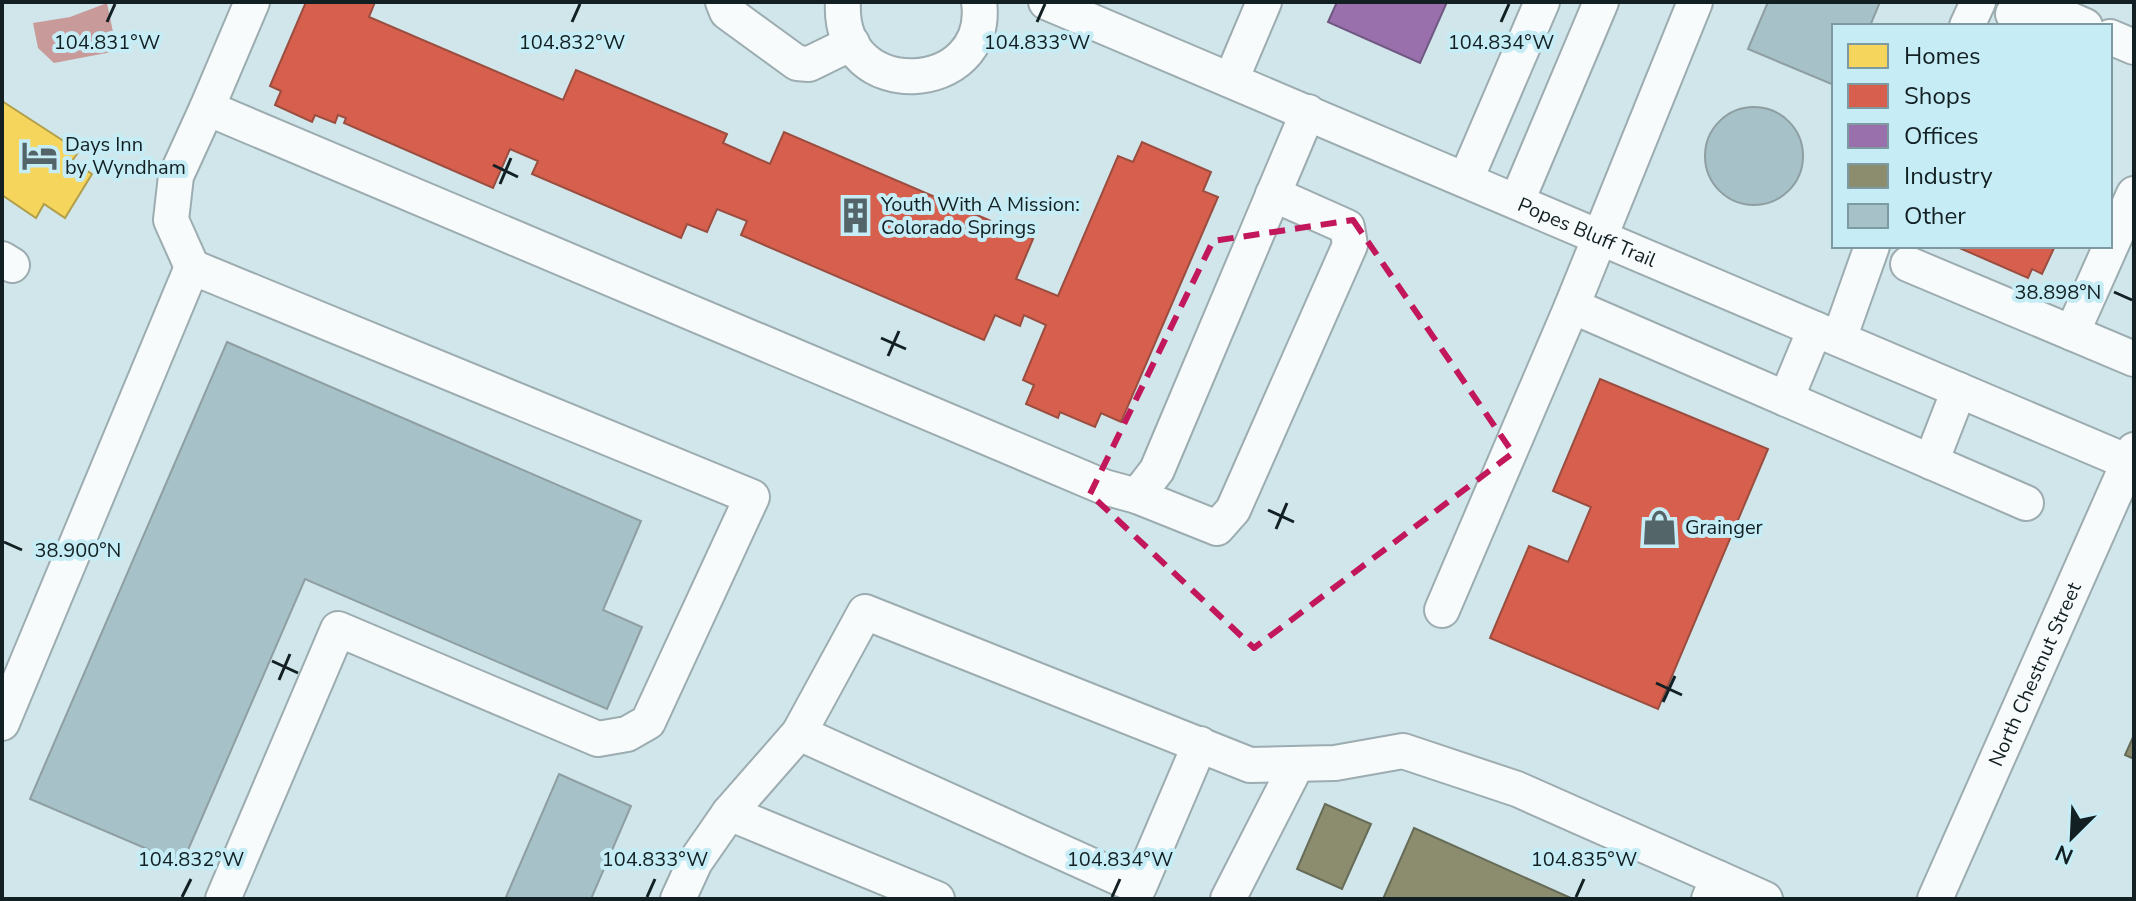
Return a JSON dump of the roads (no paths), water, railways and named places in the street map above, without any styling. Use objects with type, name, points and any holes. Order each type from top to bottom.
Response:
[{"type":"street","points":[[223,899],[338,629],[598,739],[627,734],[648,722],[752,497],[192,267],[171,220],[176,176],[252,2]]},
{"type":"street","points":[[723,2],[727,12],[797,63],[809,64],[852,43]]},
{"type":"street","points":[[843,2],[842,17],[852,43],[862,58],[896,76],[920,78],[943,71],[963,56],[975,35],[979,2]]},
{"type":"street","name":"Popes Bluff Trail","points":[[1046,2],[1959,390],[2131,456]]},
{"type":"street","points":[[1231,80],[1264,2]]},
{"type":"street","points":[[1466,179],[1542,2]]},
{"type":"street","points":[[1517,201],[1601,2]]},
{"type":"street","points":[[1442,610],[1572,306],[1695,2]]},
{"type":"street","points":[[1968,24],[1978,2]]},
{"type":"street","points":[[2013,14],[2069,19],[2080,24]]},
{"type":"street","points":[[2112,38],[2134,47]]},
{"type":"street","points":[[207,108],[1104,487],[1137,496],[1217,528],[1233,510],[1350,245],[1347,227],[1273,194]]},
{"type":"street","points":[[1137,496],[1157,470],[1308,112]]},
{"type":"street","points":[[2112,243],[2134,194]]},
{"type":"street","points":[[1786,399],[1827,334],[1871,248]]},
{"type":"street","points":[[2072,333],[2110,248]]},
{"type":"street","points":[[1908,264],[2134,359]]},
{"type":"street","points":[[2,723],[192,267]]},
{"type":"street","points":[[1572,306],[2026,503]]},
{"type":"street","points":[[1931,462],[1959,390]]},
{"type":"street","name":"North Chestnut Street","points":[[1935,899],[2131,456]]},
{"type":"street","points":[[678,899],[695,862],[729,813],[799,733],[865,612],[1250,765],[1335,763],[1403,751],[1517,789],[1714,889],[1765,899]]},
{"type":"street","points":[[799,733],[975,816],[1139,887],[1200,744]]},
{"type":"street","points":[[1228,899],[1297,764]]},
{"type":"street","points":[[729,813],[937,899]]},
{"type":"place","name":"Days Inn by Wyndham","points":[[39,156]]},
{"type":"place","name":"Youth With A Mission: Colorado Springs","points":[[855,215]]},
{"type":"place","name":"Grainger","points":[[1659,527]]}]
